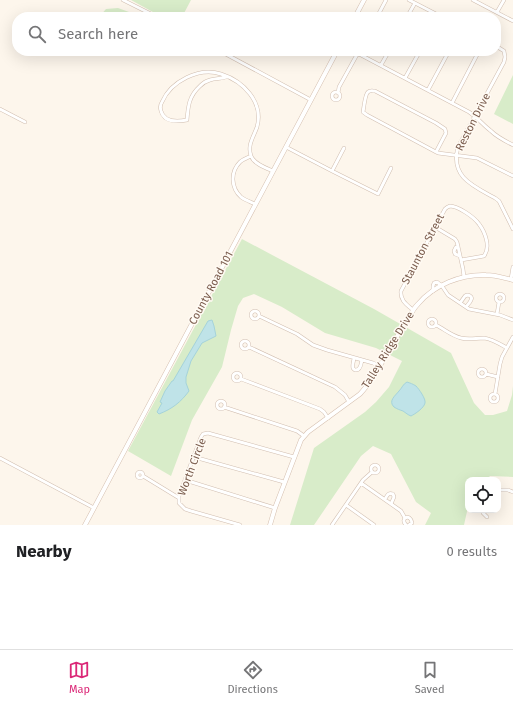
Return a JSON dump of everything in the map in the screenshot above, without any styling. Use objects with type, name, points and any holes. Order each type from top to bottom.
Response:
[{"type":"street","points":[[123,0],[146,12]]},
{"type":"street","points":[[358,12],[364,0]]},
{"type":"street","points":[[380,12],[386,0]]},
{"type":"street","points":[[409,0],[432,12]]},
{"type":"street","points":[[473,0],[497,12],[504,0]]},
{"type":"street","points":[[410,12],[415,3]]},
{"type":"street","points":[[501,14],[513,21]]},
{"type":"street","name":"Reston Drive","points":[[501,50],[504,52],[504,62],[458,147],[456,155],[457,165],[465,181],[499,201],[513,229]]},
{"type":"street","points":[[229,56],[311,100]]},
{"type":"street","name":"County Road 101","points":[[85,525],[334,56]]},
{"type":"street","points":[[338,93],[339,87],[356,56]]},
{"type":"street","points":[[365,56],[475,116],[490,131],[513,145]]},
{"type":"street","points":[[381,66],[386,56]]},
{"type":"street","points":[[405,78],[417,56]]},
{"type":"street","points":[[428,90],[446,56]]},
{"type":"street","points":[[452,103],[476,56]]},
{"type":"street","points":[[226,77],[206,81],[194,92],[187,107],[187,120],[173,121],[167,119],[162,114],[160,109],[161,103],[168,92],[180,81],[189,76],[205,73],[220,74],[241,84],[250,93],[256,107],[258,122],[250,144],[251,156],[253,160],[273,171]]},
{"type":"street","points":[[436,152],[446,133],[445,129],[375,91],[368,92],[366,95],[363,112],[436,152],[441,154],[476,158],[513,176]]},
{"type":"street","points":[[0,109],[25,122]]},
{"type":"street","points":[[286,147],[378,194],[391,168]]},
{"type":"street","points":[[332,171],[344,148]]},
{"type":"street","points":[[251,156],[242,160],[237,165],[233,180],[238,194],[244,199],[255,204]]},
{"type":"street","name":"Staunton Street","points":[[413,310],[402,300],[400,296],[401,291],[445,209],[450,206],[461,210],[479,223],[484,232],[487,245],[484,256],[461,258]]},
{"type":"street","points":[[435,227],[455,239],[461,258],[464,278]]},
{"type":"street","points":[[512,279],[513,267]]},
{"type":"street","name":"Talley Ridge Drive","points":[[270,525],[298,445],[304,436],[366,388],[413,310],[421,300],[442,286],[452,281],[464,278],[485,275],[512,279]]},
{"type":"street","points":[[442,286],[448,295],[468,309],[497,314],[513,320]]},
{"type":"street","points":[[460,303],[465,296],[470,295],[471,300],[466,307]]},
{"type":"street","points":[[497,314],[500,302]]},
{"type":"street","points":[[259,316],[297,334],[314,345],[380,366]]},
{"type":"street","points":[[436,325],[462,339],[491,339],[507,348]]},
{"type":"street","points":[[495,394],[502,357],[513,337]]},
{"type":"street","points":[[249,347],[335,387],[345,395],[349,402]]},
{"type":"street","points":[[354,358],[352,366],[356,370],[360,367],[362,360]]},
{"type":"street","points":[[486,374],[498,377]]},
{"type":"street","points":[[241,379],[320,409],[328,418]]},
{"type":"street","points":[[224,407],[297,431],[304,436]]},
{"type":"street","name":"Worth Circle","points":[[240,525],[186,509],[179,503],[179,498],[185,480],[203,434],[208,433],[294,457]]},
{"type":"street","points":[[194,457],[284,482]]},
{"type":"street","points":[[0,458],[94,508]]},
{"type":"street","points":[[332,525],[361,483],[372,472]]},
{"type":"street","points":[[143,476],[179,498]]},
{"type":"street","points":[[185,480],[275,508]]},
{"type":"street","points":[[361,483],[401,511],[405,518],[404,522],[406,525]]},
{"type":"street","points":[[501,490],[513,492]]},
{"type":"street","points":[[384,499],[388,494],[393,494],[394,497],[391,504]]},
{"type":"street","points":[[346,505],[374,525]]},
{"type":"street","points":[[483,513],[487,517]]},
{"type":"street","points":[[405,518],[409,517],[411,519],[412,522],[410,525]]},
{"type":"green space","points":[[131,0],[191,0],[185,12],[153,12]]},
{"type":"green space","points":[[118,8],[129,12],[103,12],[106,9]]},
{"type":"green space","points":[[513,75],[513,124],[494,114]]},
{"type":"green space","points":[[242,239],[374,309],[451,353],[474,403],[485,415],[493,415],[507,411],[513,386],[513,477],[465,477],[465,513],[467,513],[464,525],[425,525],[431,513],[416,502],[391,454],[373,446],[361,456],[314,525],[290,525],[314,448],[365,412],[376,402],[389,387],[402,361],[376,348],[325,333],[282,307],[254,294],[243,298],[238,306],[222,367],[192,420],[171,476],[128,451]]},
{"type":"water","points":[[212,320],[216,336],[202,343],[191,361],[186,377],[186,383],[189,391],[176,405],[159,414],[157,412],[162,403],[160,402],[165,391],[173,381],[208,321]]},
{"type":"water","points":[[407,382],[416,386],[425,401],[421,409],[411,416],[392,405],[394,397]]}]
